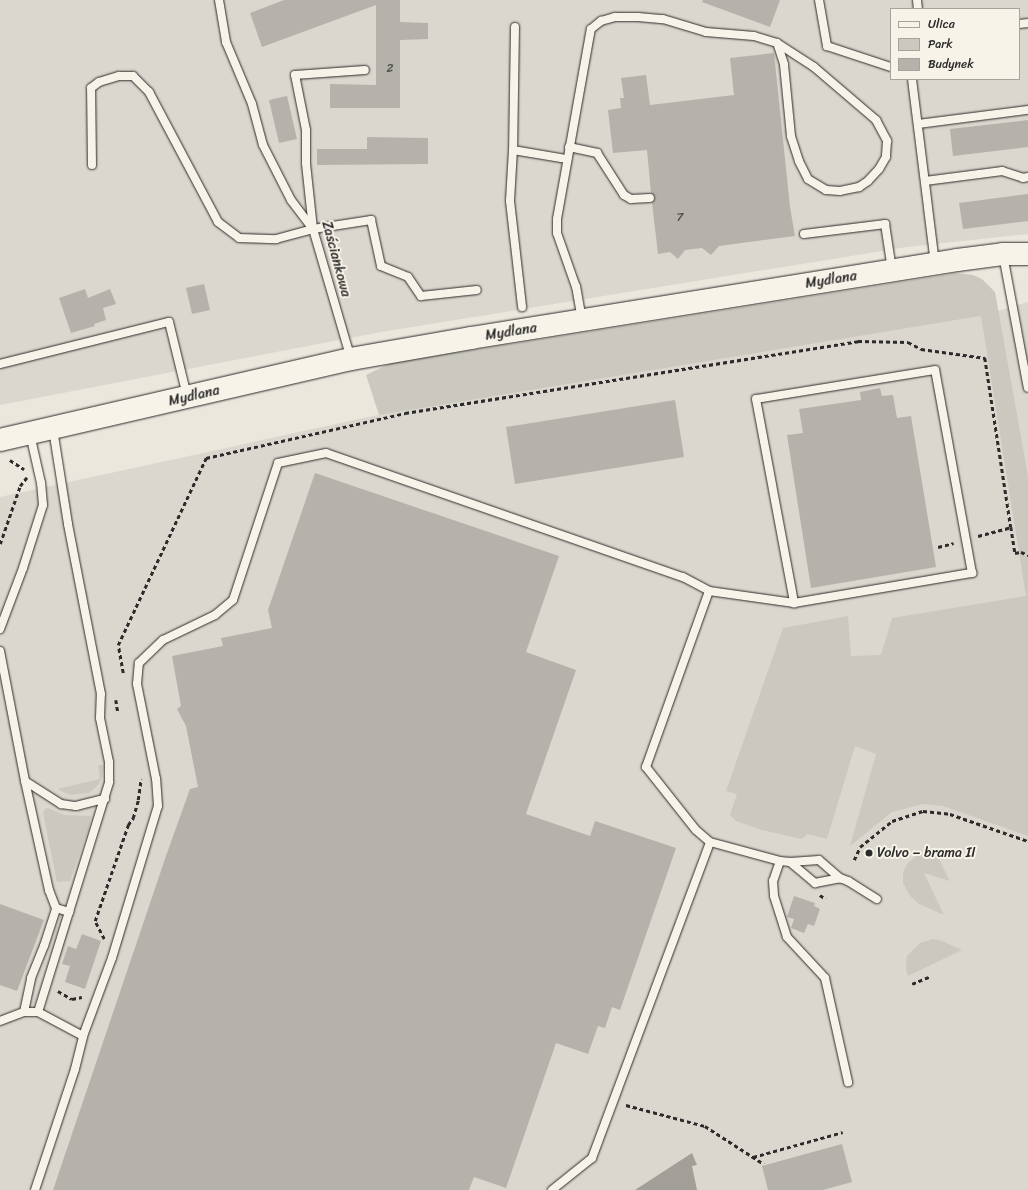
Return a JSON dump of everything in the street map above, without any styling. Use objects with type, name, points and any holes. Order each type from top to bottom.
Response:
[{"type":"street","name":"Mydlana","points":[[3,449],[30,433],[351,359],[892,270],[1003,254],[1028,254]]},
{"type":"lane","points":[[219,0],[226,42],[252,104],[264,145],[292,200],[313,229]]},
{"type":"lane","points":[[819,0],[827,46],[890,67]]},
{"type":"lane","points":[[582,321],[576,287],[557,233],[557,220],[568,147],[591,29],[601,21],[614,17],[663,19],[706,32],[754,36],[777,43],[814,67],[876,120],[887,141],[886,157],[879,169],[868,182],[858,187],[840,191],[826,190],[808,179],[799,161],[791,136],[784,64],[777,43]]},
{"type":"lane","points":[[515,27],[513,150],[510,201],[522,307]]},
{"type":"lane","name":"Zaściankowa","points":[[351,359],[313,229],[306,163],[306,130],[295,75],[365,70]]},
{"type":"lane","points":[[92,165],[91,88],[99,82],[119,76],[133,76],[149,92],[218,222],[239,238],[276,239],[313,229],[371,220],[381,266],[408,277],[421,296],[477,290]]},
{"type":"lane","points":[[912,80],[935,264]]},
{"type":"lane","points":[[918,124],[1028,110]]},
{"type":"lane","points":[[568,147],[597,153],[624,195],[630,199],[650,198]]},
{"type":"lane","points":[[513,150],[567,159]]},
{"type":"lane","points":[[925,181],[1002,171],[1023,178],[1028,177]]},
{"type":"lane","points":[[804,234],[885,224],[892,270]]},
{"type":"lane","points":[[1003,254],[1028,388]]},
{"type":"lane","points":[[0,364],[169,322],[188,397]]},
{"type":"lane","points":[[35,1190],[75,1069],[83,1036],[112,958],[158,806],[156,779],[137,684],[139,663],[163,640],[215,615],[233,600],[278,463],[326,453],[683,577],[709,591],[794,603],[972,573],[935,370],[756,400],[794,603]]},
{"type":"lane","points":[[38,1012],[110,782],[109,762],[100,718],[101,694],[68,524],[52,428]]},
{"type":"lane","points":[[0,629],[23,568],[43,505],[41,483],[30,433]]},
{"type":"lane","points":[[709,591],[646,767],[696,830],[710,842],[780,861],[790,862],[818,860],[840,878],[848,881],[877,899]]},
{"type":"lane","points":[[0,651],[25,781],[49,890],[56,908],[44,946],[31,978],[24,1012]]},
{"type":"lane","points":[[25,781],[61,804],[76,806],[104,799]]},
{"type":"lane","points":[[552,1190],[592,1158],[710,842]]},
{"type":"lane","points":[[780,861],[773,881],[774,896],[787,937],[825,978],[848,1082]]},
{"type":"lane","points":[[790,862],[815,883],[840,878]]},
{"type":"lane","points":[[56,908],[69,912]]},
{"type":"lane","points":[[0,1022],[24,1012],[38,1012],[83,1036]]},
{"type":"path","points":[[124,675],[118,645],[206,458],[405,413],[858,341],[908,342],[921,349],[985,358],[1015,553],[1021,552],[1028,555]]},
{"type":"path","points":[[3,449],[26,470]]},
{"type":"path","points":[[0,544],[20,486],[30,473]]},
{"type":"path","points":[[938,547],[1011,527]]},
{"type":"path","points":[[104,940],[95,921],[128,825],[133,818],[138,800],[141,772]]},
{"type":"path","points":[[854,860],[860,847],[892,821],[923,811],[950,814],[1028,841]]},
{"type":"path","points":[[912,984],[931,976]]},
{"type":"path","points":[[55,990],[72,999],[80,999],[85,995]]},
{"type":"path","points":[[614,1102],[705,1126],[764,1164]]},
{"type":"path","points":[[753,1157],[843,1132]]},
{"type":"shaded area","points":[[0,0],[1028,0],[1028,234],[907,247],[381,332],[0,405]]},
{"type":"shaded area","points":[[1028,302],[1028,1190],[0,1190],[0,497],[396,411],[981,316]]},
{"type":"shaded area","points":[[692,1153],[697,1165],[692,1166],[697,1190],[635,1190]]},
{"type":"green space","points":[[957,273],[973,275],[982,279],[995,292],[1028,476],[1028,836],[943,806],[923,804],[892,812],[850,846],[876,754],[855,746],[827,839],[807,834],[802,839],[762,830],[736,821],[730,815],[737,794],[726,791],[783,628],[848,616],[851,656],[881,655],[892,618],[1026,596],[981,316],[379,415],[366,375],[391,363]]},
{"type":"green space","points":[[98,765],[104,765],[102,778],[98,785],[89,793],[70,795],[57,789],[100,779]]},
{"type":"green space","points":[[48,808],[64,815],[91,816],[89,828],[70,881],[57,882],[43,813],[45,809]]},
{"type":"green space","points":[[925,853],[938,857],[950,881],[924,873],[944,915],[919,904],[910,896],[903,883],[903,872],[907,864],[916,856]]},
{"type":"green space","points":[[932,939],[940,940],[962,950],[908,976],[906,969],[907,956],[920,943]]},
{"type":"building","points":[[284,0],[400,0],[400,22],[428,23],[428,39],[400,40],[400,108],[330,108],[330,84],[376,85],[376,5],[262,47],[250,13]]},
{"type":"building","points":[[703,0],[780,0],[770,27],[702,2]]},
{"type":"building","points":[[774,53],[790,207],[795,236],[719,246],[711,255],[702,248],[685,250],[678,259],[670,252],[658,254],[652,203],[655,197],[651,193],[647,150],[613,153],[608,110],[621,108],[620,98],[624,98],[621,78],[646,75],[650,105],[734,95],[730,58]]},
{"type":"building","points":[[287,96],[297,139],[279,143],[269,100]]},
{"type":"building","points":[[1028,120],[1028,147],[953,156],[950,129]]},
{"type":"building","points":[[367,137],[428,138],[428,164],[317,165],[317,149],[367,149]]},
{"type":"building","points":[[1028,194],[1028,221],[963,229],[959,203]]},
{"type":"building","points":[[204,284],[210,310],[192,314],[186,288]]},
{"type":"building","points":[[85,289],[88,298],[110,289],[116,304],[103,308],[106,320],[94,324],[95,326],[71,333],[59,298]]},
{"type":"building","points":[[880,388],[882,396],[893,395],[897,418],[911,416],[936,567],[811,588],[787,435],[803,433],[799,409],[861,400],[860,392]]},
{"type":"building","points":[[675,400],[684,457],[515,484],[506,427]]},
{"type":"building","points":[[315,473],[559,556],[526,652],[576,670],[526,814],[590,836],[595,821],[676,848],[620,1010],[612,1007],[605,1028],[598,1026],[588,1054],[556,1043],[506,1188],[474,1177],[469,1190],[53,1190],[190,789],[198,787],[186,726],[177,709],[181,706],[172,656],[223,646],[221,638],[272,628],[268,610]]},
{"type":"building","points":[[794,896],[815,903],[814,906],[820,909],[814,926],[808,924],[804,933],[791,928],[794,919],[787,917]]},
{"type":"building","points":[[0,904],[44,920],[17,991],[0,985]]},
{"type":"building","points":[[82,934],[101,941],[85,989],[65,982],[70,966],[62,964],[68,946],[76,949]]},
{"type":"building","points":[[842,1144],[852,1182],[823,1190],[768,1190],[762,1166]]},
{"type":"place","name":"Volvo – brama II","points":[[869,853]]}]
